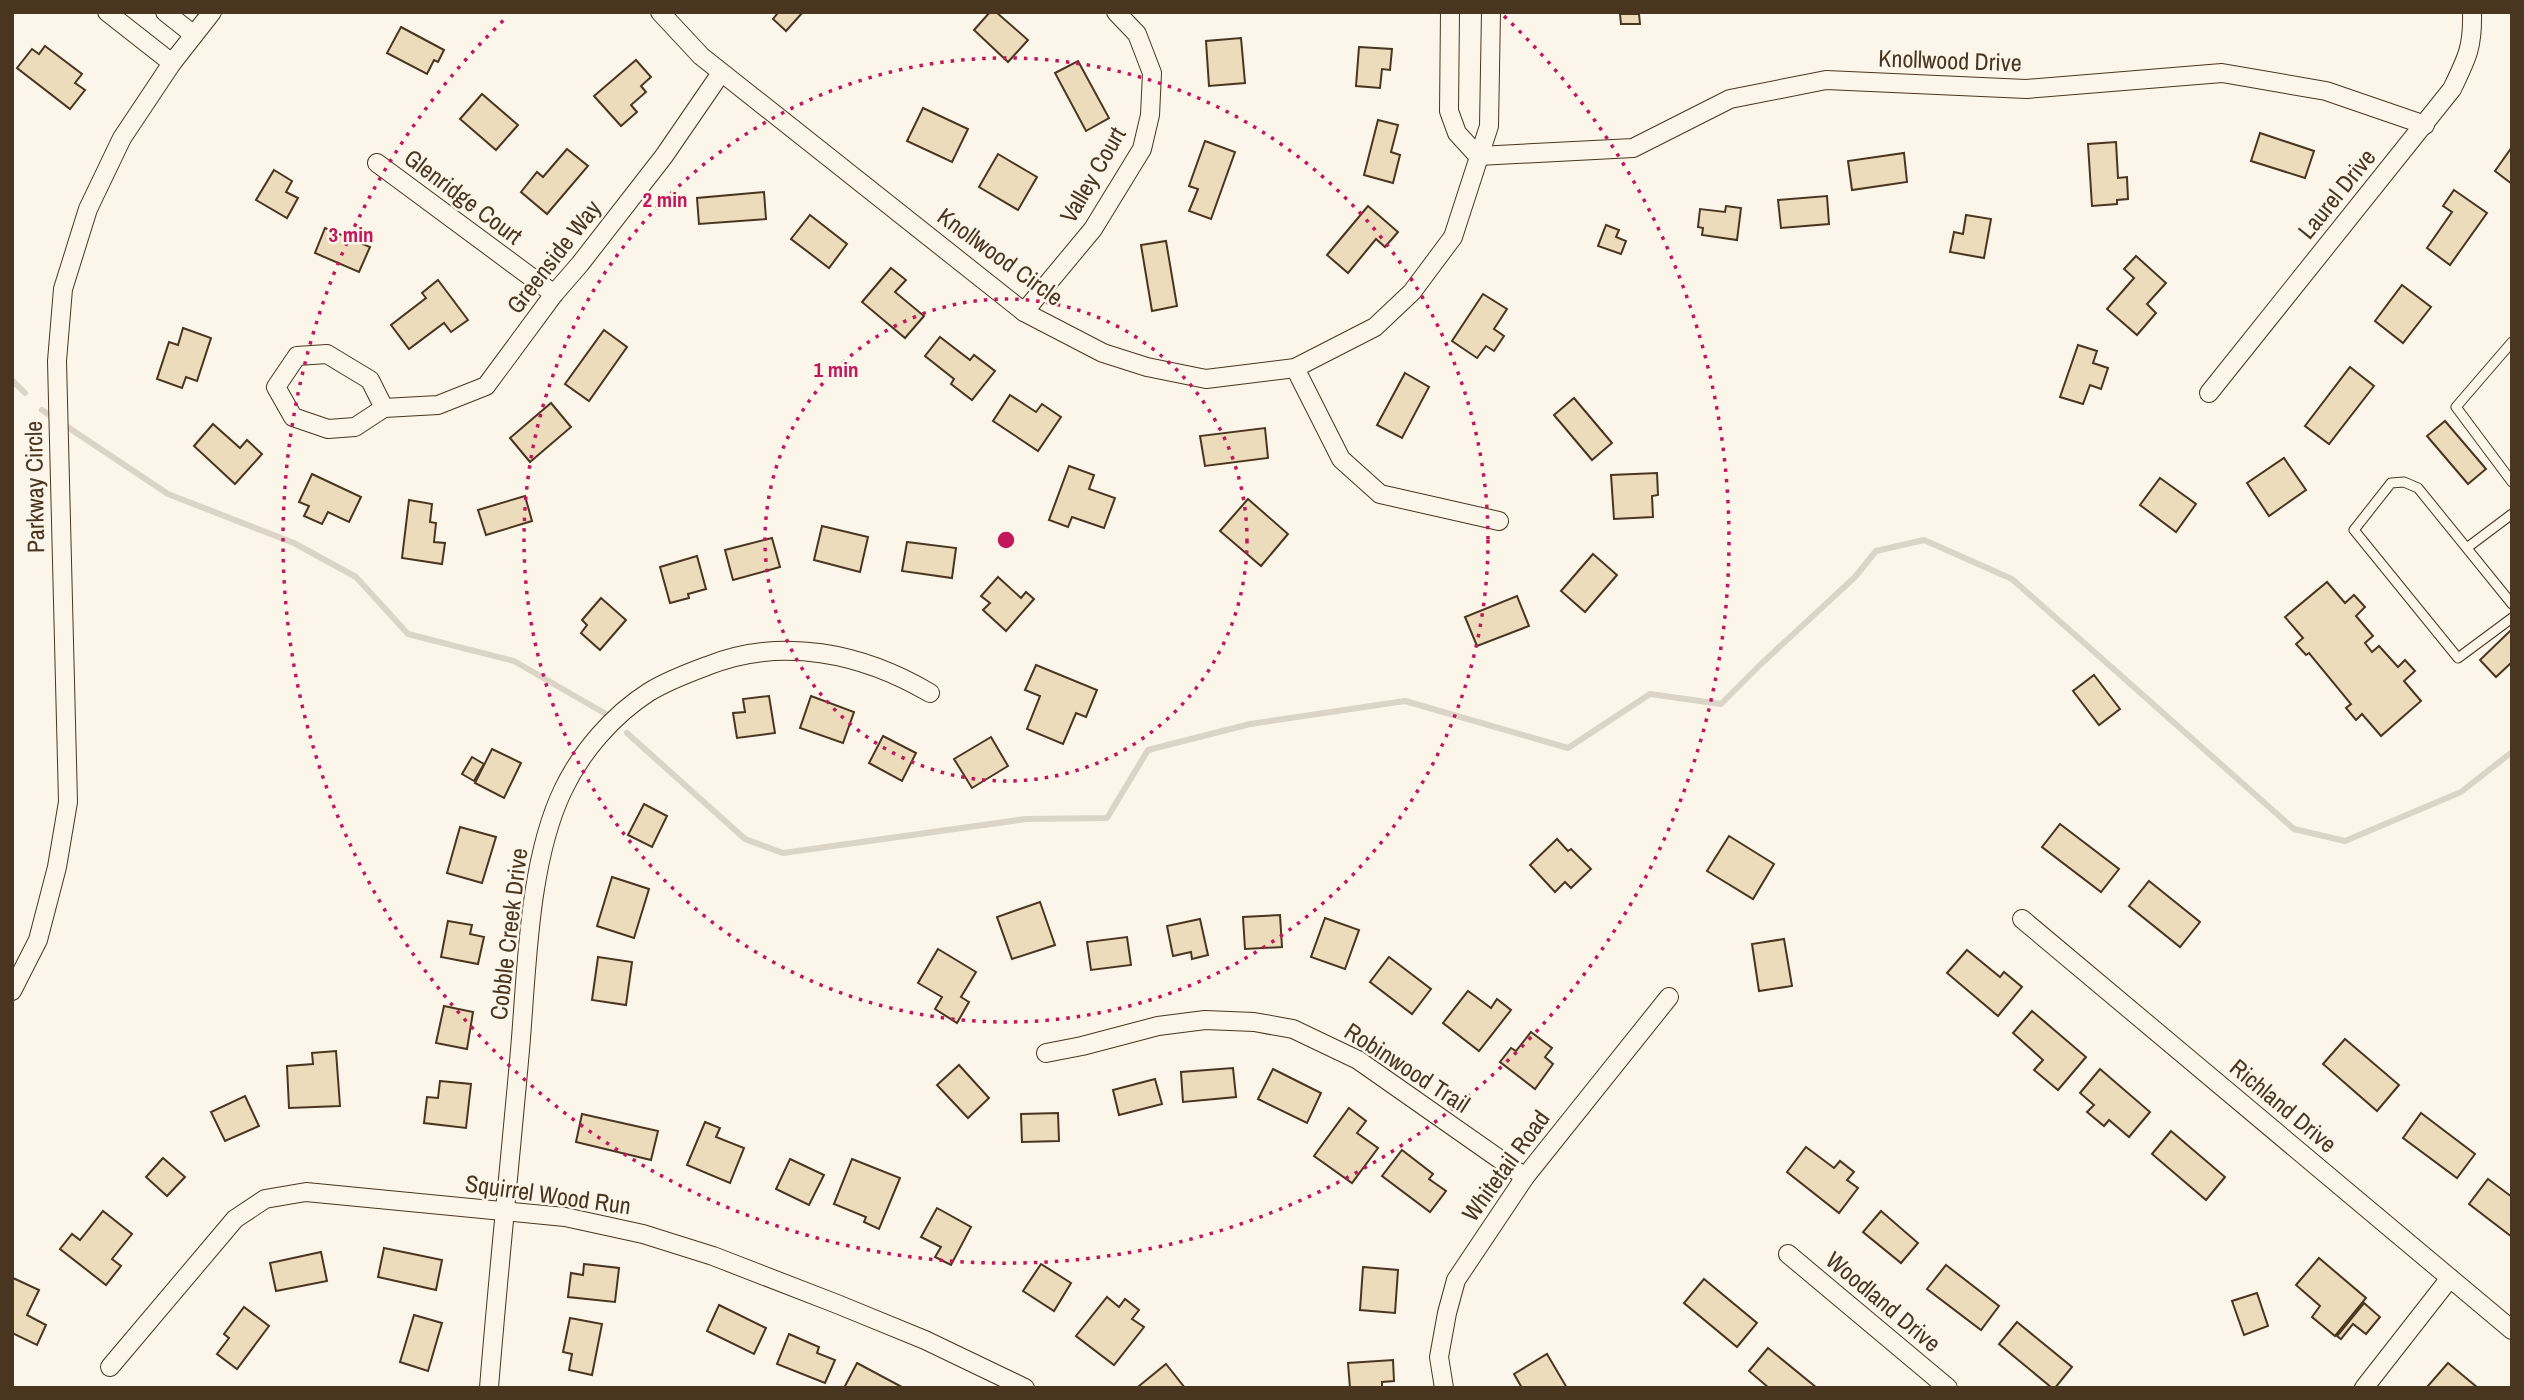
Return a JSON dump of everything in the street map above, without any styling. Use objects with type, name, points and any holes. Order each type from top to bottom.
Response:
[{"type":"street","points":[[107,12],[172,63]]},
{"type":"street","points":[[165,12],[194,35]]},
{"type":"street","name":"Parkway Circle","points":[[12,991],[38,940],[57,867],[68,803],[57,361],[64,289],[88,209],[122,138],[172,63],[212,12]]},
{"type":"street","name":"Knollwood Circle","points":[[660,12],[701,57],[1024,312],[1103,353],[1147,367],[1206,379],[1295,368],[1375,327],[1412,292],[1453,237],[1489,125],[1491,12]]},
{"type":"street","name":"Valley Court","points":[[1024,312],[1093,229],[1142,149],[1150,115],[1152,73],[1137,34],[1116,12]]},
{"type":"street","points":[[1450,12],[1450,111],[1457,133],[1478,156]]},
{"type":"street","name":"Laurel Drive","points":[[2209,393],[2452,89],[2469,54],[2473,38],[2472,12]]},
{"type":"street","name":"Greenside Way","points":[[384,408],[438,405],[486,386],[554,294],[632,198],[721,73]]},
{"type":"street","name":"Knollwood Drive","points":[[1478,156],[1633,148],[1730,99],[1826,80],[2026,89],[2222,73],[2326,91],[2425,125]]},
{"type":"street","name":"Glenridge Court","points":[[377,163],[554,294]]},
{"type":"street","points":[[327,354],[370,380],[384,408],[355,427],[328,429],[292,417],[276,387],[297,356],[327,354]]},
{"type":"street","points":[[1295,368],[1341,459],[1380,495],[1499,521]]},
{"type":"street","name":"Cobble Creek Drive","points":[[489,1388],[503,1211],[534,902],[544,840],[563,790],[582,756],[613,723],[649,692],[719,661],[753,653],[785,650],[824,652],[905,678],[930,693]]},
{"type":"street","name":"Richland Drive","points":[[2022,919],[2512,1330]]},
{"type":"street","name":"Whitetail Road","points":[[1444,1388],[1439,1357],[1456,1280],[1525,1177],[1668,997]]},
{"type":"street","name":"Robinwood Trail","points":[[1046,1053],[1158,1026],[1205,1020],[1254,1022],[1293,1029],[1358,1060],[1525,1177]]},
{"type":"street","name":"Squirrel Wood Run","points":[[110,1367],[236,1219],[265,1199],[306,1192],[565,1217],[643,1234],[713,1256],[925,1340],[1025,1388]]},
{"type":"street","name":"Woodland Drive","points":[[1787,1254],[1948,1388]]},
{"type":"street","points":[[2364,1388],[2450,1278]]},
{"type":"lane","points":[[2512,342],[2456,407],[2512,482]]},
{"type":"lane","points":[[2512,604],[2418,488],[2404,482],[2391,483],[2354,530],[2458,658],[2512,618]]},
{"type":"lane","points":[[2468,547],[2512,514]]},
{"type":"building","points":[[774,12],[803,12],[786,31],[773,19],[777,14]]},
{"type":"building","points":[[990,12],[996,12],[1028,40],[1008,62],[974,30]]},
{"type":"building","points":[[1620,14],[1639,14],[1640,24],[1621,24]]},
{"type":"building","points":[[401,27],[444,50],[438,62],[434,60],[427,74],[387,53]]},
{"type":"building","points":[[1241,38],[1245,83],[1209,86],[1206,41]]},
{"type":"building","points":[[45,46],[82,74],[75,83],[85,90],[70,109],[17,68],[32,49],[39,54]]},
{"type":"building","points":[[1359,47],[1392,49],[1390,70],[1382,69],[1380,88],[1356,86]]},
{"type":"building","points":[[636,60],[651,77],[641,86],[646,92],[631,105],[637,112],[621,126],[594,96]]},
{"type":"building","points":[[1078,61],[1109,118],[1086,131],[1055,73]]},
{"type":"building","points":[[482,94],[518,125],[496,150],[460,119]]},
{"type":"building","points":[[923,108],[968,129],[952,162],[907,141]]},
{"type":"building","points":[[1378,120],[1398,125],[1391,152],[1400,155],[1393,183],[1364,175]]},
{"type":"building","points":[[2260,133],[2314,151],[2305,178],[2251,161]]},
{"type":"building","points":[[1205,141],[1235,152],[1211,219],[1189,211],[1198,189],[1189,186]]},
{"type":"building","points":[[2116,142],[2118,178],[2127,177],[2128,199],[2117,200],[2117,204],[2092,206],[2088,144]]},
{"type":"building","points":[[2512,147],[2512,184],[2495,171]]},
{"type":"building","points":[[567,149],[588,166],[547,214],[521,192],[537,172],[543,177]]},
{"type":"building","points":[[1904,153],[1907,182],[1852,190],[1848,161]]},
{"type":"building","points":[[998,154],[1037,177],[1018,210],[979,187]]},
{"type":"building","points":[[274,170],[292,181],[286,192],[298,198],[287,218],[256,200]]},
{"type":"building","points":[[2454,190],[2487,213],[2450,265],[2427,248],[2452,212],[2443,206]]},
{"type":"building","points":[[764,192],[766,219],[699,224],[697,198]]},
{"type":"building","points":[[1827,196],[1829,224],[1781,228],[1778,200]]},
{"type":"building","points":[[1368,206],[1398,232],[1385,247],[1376,239],[1348,273],[1327,255]]},
{"type":"building","points":[[1726,206],[1741,208],[1737,240],[1702,235],[1703,228],[1698,227],[1700,209],[1725,212]]},
{"type":"building","points":[[810,215],[847,244],[829,268],[791,239]]},
{"type":"building","points":[[1966,215],[1991,219],[1984,258],[1950,252],[1954,232],[1963,234]]},
{"type":"building","points":[[1606,225],[1619,230],[1616,237],[1626,241],[1621,254],[1598,246]]},
{"type":"building","points":[[325,228],[370,247],[359,272],[315,253]]},
{"type":"building","points":[[1166,241],[1177,306],[1152,311],[1141,245]]},
{"type":"building","points":[[2136,256],[2166,283],[2147,304],[2156,313],[2137,335],[2107,309],[2134,278],[2124,269]]},
{"type":"building","points":[[891,268],[906,280],[895,292],[924,316],[905,338],[862,302]]},
{"type":"building","points":[[438,280],[468,320],[451,332],[444,323],[409,349],[391,325],[426,298],[422,293]]},
{"type":"building","points":[[2402,285],[2431,307],[2403,343],[2375,321]]},
{"type":"building","points":[[1483,294],[1507,309],[1494,329],[1504,336],[1494,351],[1486,346],[1477,358],[1452,341]]},
{"type":"building","points":[[183,328],[211,338],[197,381],[186,377],[182,388],[157,379],[169,342],[178,345]]},
{"type":"building","points":[[604,330],[627,347],[589,401],[565,384]]},
{"type":"building","points":[[940,337],[970,360],[974,355],[995,371],[972,400],[951,384],[954,379],[925,356]]},
{"type":"building","points":[[2078,345],[2097,351],[2093,363],[2108,368],[2101,389],[2090,385],[2083,404],[2060,397]]},
{"type":"building","points":[[2350,367],[2374,386],[2329,444],[2305,426]]},
{"type":"building","points":[[1405,373],[1429,387],[1402,438],[1377,425]]},
{"type":"building","points":[[1010,395],[1036,412],[1042,404],[1061,417],[1038,451],[993,421]]},
{"type":"building","points":[[1574,398],[1612,443],[1592,460],[1554,415]]},
{"type":"building","points":[[551,403],[571,427],[530,462],[510,438]]},
{"type":"building","points":[[2445,421],[2486,469],[2468,484],[2427,436]]},
{"type":"building","points":[[213,424],[240,448],[247,440],[262,454],[235,484],[194,446]]},
{"type":"building","points":[[1265,428],[1268,458],[1205,466],[1200,436]]},
{"type":"building","points":[[2284,458],[2306,490],[2269,516],[2247,483]]},
{"type":"building","points":[[1069,466],[1094,475],[1089,489],[1115,498],[1104,528],[1072,517],[1068,527],[1049,520]]},
{"type":"building","points":[[1657,473],[1658,495],[1652,496],[1653,517],[1614,519],[1611,475]]},
{"type":"building","points":[[312,474],[361,497],[349,522],[328,512],[322,524],[304,516],[309,506],[299,502]]},
{"type":"building","points":[[2160,478],[2196,504],[2176,532],[2140,505]]},
{"type":"building","points":[[525,496],[532,521],[486,535],[478,510]]},
{"type":"building","points":[[1248,499],[1288,534],[1261,566],[1220,531]]},
{"type":"building","points":[[409,500],[432,504],[430,522],[436,523],[434,542],[445,543],[442,564],[402,558]]},
{"type":"building","points":[[822,526],[868,537],[860,572],[814,560]]},
{"type":"building","points":[[772,538],[780,567],[733,580],[725,550]]},
{"type":"building","points":[[907,542],[956,548],[952,578],[902,571]]},
{"type":"building","points":[[1593,554],[1617,575],[1585,612],[1561,591]]},
{"type":"building","points":[[697,556],[706,589],[688,594],[689,598],[670,603],[660,567]]},
{"type":"building","points":[[998,577],[1021,598],[1026,592],[1034,599],[1006,631],[983,610],[990,603],[981,596]]},
{"type":"building","points":[[2327,582],[2345,603],[2354,595],[2365,607],[2356,616],[2373,636],[2365,643],[2372,652],[2379,646],[2398,667],[2405,660],[2415,671],[2404,681],[2421,701],[2381,736],[2362,714],[2356,720],[2346,708],[2351,704],[2309,653],[2306,655],[2296,644],[2303,638],[2285,617]]},
{"type":"building","points":[[1517,596],[1529,626],[1477,646],[1465,617]]},
{"type":"building","points":[[601,598],[626,620],[600,650],[581,633],[587,625],[582,620]]},
{"type":"building","points":[[2512,629],[2512,662],[2496,677],[2480,660]]},
{"type":"building","points":[[1036,665],[1097,690],[1086,717],[1076,713],[1063,744],[1027,729],[1040,696],[1025,690]]},
{"type":"building","points":[[2094,675],[2120,709],[2099,725],[2073,691]]},
{"type":"building","points":[[769,696],[775,733],[737,738],[733,713],[745,712],[743,699]]},
{"type":"building","points":[[811,696],[854,712],[843,743],[800,728]]},
{"type":"building","points":[[883,736],[916,753],[902,781],[869,763]]},
{"type":"building","points":[[991,737],[1008,766],[972,788],[954,759]]},
{"type":"building","points":[[492,749],[521,763],[504,798],[475,783]]},
{"type":"building","points":[[472,757],[484,764],[474,781],[462,774]]},
{"type":"building","points":[[644,804],[667,816],[652,847],[628,835]]},
{"type":"building","points":[[2060,824],[2119,869],[2101,892],[2042,847]]},
{"type":"building","points":[[460,827],[496,837],[482,883],[447,873]]},
{"type":"building","points":[[1729,836],[1774,864],[1753,899],[1707,871]]},
{"type":"building","points":[[1557,839],[1591,869],[1571,888],[1565,882],[1555,892],[1530,865]]},
{"type":"building","points":[[612,877],[649,889],[634,938],[597,926]]},
{"type":"building","points":[[2149,881],[2200,922],[2180,947],[2129,906]]},
{"type":"building","points":[[1040,902],[1055,945],[1012,959],[997,917]]},
{"type":"building","points":[[1280,915],[1282,947],[1245,949],[1243,917]]},
{"type":"building","points":[[1325,918],[1359,930],[1345,969],[1311,957]]},
{"type":"building","points":[[1200,919],[1208,955],[1192,959],[1191,952],[1173,956],[1167,926]]},
{"type":"building","points":[[448,921],[472,925],[470,934],[484,937],[478,964],[441,957]]},
{"type":"building","points":[[1127,937],[1131,965],[1091,970],[1087,942]]},
{"type":"building","points":[[1784,939],[1792,986],[1759,991],[1752,944]]},
{"type":"building","points":[[938,949],[976,972],[961,997],[969,1002],[957,1023],[935,1009],[942,997],[918,983]]},
{"type":"building","points":[[1967,950],[2000,977],[2004,972],[2022,987],[1998,1016],[1947,973]]},
{"type":"building","points":[[598,957],[632,962],[626,1005],[592,1000]]},
{"type":"building","points":[[1389,957],[1431,989],[1412,1014],[1370,982]]},
{"type":"building","points":[[1468,991],[1491,1008],[1497,999],[1511,1010],[1479,1051],[1443,1023]]},
{"type":"building","points":[[444,1006],[473,1012],[467,1049],[436,1043]]},
{"type":"building","points":[[2032,1011],[2086,1057],[2058,1090],[2034,1070],[2043,1060],[2013,1033]]},
{"type":"building","points":[[1531,1032],[1552,1048],[1545,1057],[1553,1064],[1535,1089],[1500,1062],[1511,1048],[1516,1051]]},
{"type":"building","points":[[2345,1039],[2399,1085],[2377,1111],[2323,1064]]},
{"type":"building","points":[[336,1051],[340,1106],[289,1108],[287,1066],[313,1064],[312,1053]]},
{"type":"building","points":[[959,1065],[989,1098],[968,1118],[937,1085]]},
{"type":"building","points":[[1233,1068],[1236,1097],[1183,1102],[1181,1072]]},
{"type":"building","points":[[1273,1069],[1321,1093],[1307,1123],[1258,1099]]},
{"type":"building","points":[[2100,1069],[2150,1112],[2129,1137],[2109,1120],[2104,1126],[2087,1112],[2094,1105],[2080,1093]]},
{"type":"building","points":[[1155,1079],[1162,1104],[1119,1115],[1113,1090]]},
{"type":"building","points":[[440,1081],[471,1084],[466,1128],[424,1123],[427,1097],[438,1098]]},
{"type":"building","points":[[245,1096],[259,1126],[225,1141],[211,1112]]},
{"type":"building","points":[[1349,1108],[1366,1121],[1357,1133],[1378,1148],[1352,1183],[1314,1156]]},
{"type":"building","points":[[1058,1113],[1059,1141],[1022,1142],[1021,1114]]},
{"type":"building","points":[[2421,1113],[2475,1154],[2457,1178],[2403,1138]]},
{"type":"building","points":[[582,1114],[658,1131],[651,1160],[576,1142]]},
{"type":"building","points":[[705,1122],[720,1128],[716,1137],[744,1148],[730,1183],[687,1165]]},
{"type":"building","points":[[2171,1131],[2225,1177],[2206,1200],[2152,1154]]},
{"type":"building","points":[[1806,1147],[1834,1168],[1840,1161],[1854,1172],[1847,1180],[1858,1188],[1839,1213],[1787,1172]]},
{"type":"building","points":[[1402,1150],[1433,1174],[1429,1179],[1446,1191],[1430,1212],[1382,1176]]},
{"type":"building","points":[[163,1158],[185,1177],[167,1196],[146,1177]]},
{"type":"building","points":[[790,1159],[824,1175],[809,1205],[776,1189]]},
{"type":"building","points":[[852,1159],[900,1178],[879,1229],[864,1222],[866,1217],[834,1204]]},
{"type":"building","points":[[2488,1179],[2512,1197],[2512,1237],[2469,1204]]},
{"type":"building","points":[[937,1208],[971,1227],[951,1265],[935,1257],[941,1247],[921,1237]]},
{"type":"building","points":[[103,1211],[132,1234],[112,1259],[121,1266],[106,1285],[60,1249],[72,1234],[80,1240]]},
{"type":"building","points":[[1881,1211],[1918,1243],[1901,1263],[1863,1232]]},
{"type":"building","points":[[384,1248],[442,1260],[436,1290],[378,1277]]},
{"type":"building","points":[[321,1252],[327,1281],[276,1291],[270,1263]]},
{"type":"building","points":[[2319,1258],[2366,1298],[2335,1336],[2312,1317],[2320,1306],[2296,1285]]},
{"type":"building","points":[[584,1264],[619,1268],[615,1302],[568,1297],[571,1273],[583,1275]]},
{"type":"building","points":[[1041,1264],[1071,1283],[1054,1311],[1023,1291]]},
{"type":"building","points":[[1946,1265],[1999,1306],[1981,1330],[1927,1289]]},
{"type":"building","points":[[1363,1267],[1398,1270],[1395,1313],[1360,1310]]},
{"type":"building","points":[[13,1278],[39,1290],[27,1315],[46,1325],[37,1345],[12,1333]]},
{"type":"building","points":[[1704,1279],[1757,1323],[1737,1347],[1684,1303]]},
{"type":"building","points":[[2257,1293],[2268,1326],[2244,1335],[2232,1301]]},
{"type":"building","points":[[1107,1297],[1119,1307],[1125,1299],[1139,1310],[1132,1319],[1144,1327],[1114,1365],[1076,1336]]},
{"type":"building","points":[[2364,1303],[2380,1317],[2366,1334],[2353,1324],[2341,1339],[2337,1336]]},
{"type":"building","points":[[719,1305],[766,1328],[754,1354],[707,1331]]},
{"type":"building","points":[[244,1307],[269,1326],[237,1369],[217,1354],[229,1338],[224,1334]]},
{"type":"building","points":[[414,1315],[442,1323],[428,1371],[400,1362]]},
{"type":"building","points":[[570,1318],[602,1324],[592,1375],[569,1370],[572,1354],[563,1352]]},
{"type":"building","points":[[2017,1322],[2072,1367],[2055,1388],[1999,1344]]},
{"type":"building","points":[[789,1334],[819,1347],[817,1353],[835,1360],[825,1383],[777,1364]]},
{"type":"building","points":[[1768,1348],[1817,1388],[1769,1388],[1749,1371]]},
{"type":"building","points":[[1547,1354],[1567,1388],[1522,1388],[1514,1374]]},
{"type":"building","points":[[1393,1360],[1394,1381],[1382,1382],[1382,1388],[1350,1388],[1348,1363]]},
{"type":"building","points":[[857,1363],[902,1387],[844,1388]]},
{"type":"building","points":[[2448,1363],[2478,1388],[2427,1387]]},
{"type":"building","points":[[1166,1364],[1185,1388],[1139,1386]]},
{"type":"waterway","points":[[12,380],[25,393]]},
{"type":"waterway","points":[[42,410],[168,494],[294,543],[356,577],[408,634],[514,661],[606,714]]},
{"type":"waterway","points":[[627,733],[745,839],[783,853],[1026,819],[1107,818],[1148,750],[1250,724],[1405,701],[1568,748],[1650,694],[1721,704],[1855,577],[1876,551],[1924,540],[2012,579],[2294,829],[2345,841],[2461,792],[2512,752]]}]
